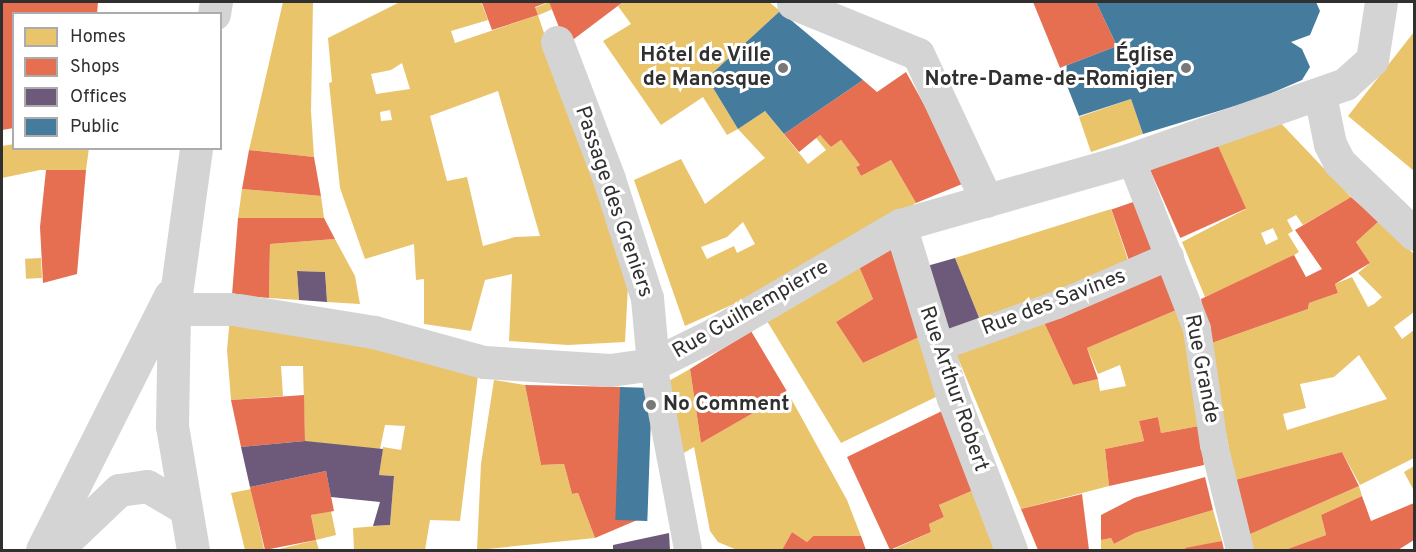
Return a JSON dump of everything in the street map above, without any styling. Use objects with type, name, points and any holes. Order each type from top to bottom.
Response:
[{"type":"street","points":[[796,2],[793,3],[918,54],[987,201]]},
{"type":"street","name":"Rue Guilhempierre","points":[[175,294],[235,309],[374,332],[484,362],[610,370],[653,364],[714,334],[900,225],[1131,159],[1320,95],[1354,78],[1372,60],[1381,2]]},
{"type":"street","name":"Passage des Greniers","points":[[557,42],[609,179],[647,298],[653,364]]},
{"type":"street","points":[[1320,95],[1330,144],[1339,162],[1414,234]]},
{"type":"street","points":[[193,550],[183,507],[172,426],[175,294],[196,150]]},
{"type":"street","name":"Rue Grande","points":[[1131,159],[1197,329],[1214,445],[1240,550]]},
{"type":"street","name":"Rue Arthur Robert","points":[[900,225],[936,348],[1011,550]]},
{"type":"street","name":"Rue des Savines","points":[[936,348],[1057,305],[1170,256]]},
{"type":"street","points":[[42,550],[108,419],[175,294]]},
{"type":"street","points":[[653,364],[688,550]]},
{"type":"street","points":[[136,366],[172,426]]},
{"type":"street","points":[[56,550],[108,497],[125,488],[152,488],[183,507]]},
{"type":"building: Homes","points":[[283,2],[313,2],[311,111],[314,157],[249,150]]},
{"type":"building: Homes","points":[[400,2],[481,2],[488,20],[451,31],[455,43],[538,15],[628,286],[625,342],[568,345],[509,341],[512,274],[485,280],[471,331],[424,324],[424,279],[416,280],[414,244],[365,259],[340,188],[329,83],[332,82],[328,38]],"holes":[[[402,63],[410,89],[376,94],[371,74],[391,70]],[[498,91],[540,236],[515,237],[483,246],[467,177],[447,181],[430,116]],[[390,110],[392,120],[381,121],[380,112]]]},
{"type":"building: Homes","points":[[549,2],[552,9],[538,15],[535,8]]},
{"type":"building: Homes","points":[[623,2],[769,2],[780,11],[707,78],[738,129],[727,135],[703,97],[661,125],[603,41],[631,24],[618,6]]},
{"type":"building: Homes","points":[[1414,32],[1414,171],[1348,116]]},
{"type":"building: Homes","points":[[1131,99],[1143,134],[1091,152],[1079,117]]},
{"type":"building: Homes","points":[[765,111],[808,164],[826,150],[816,138],[820,135],[831,147],[841,140],[860,165],[856,167],[861,176],[891,160],[916,203],[782,282],[685,326],[634,180],[681,159],[705,204],[765,158],[738,129]],"holes":[[[743,222],[755,244],[737,253],[734,246],[707,259],[701,247],[727,237]]]},
{"type":"building: Homes","points":[[1275,117],[1351,197],[1303,225],[1296,215],[1287,220],[1293,231],[1288,234],[1299,252],[1276,266],[1205,297],[1182,242],[1246,209],[1216,141]],"holes":[[[1273,228],[1278,239],[1266,245],[1261,233]]]},
{"type":"building: Homes","points":[[12,144],[12,150],[89,150],[86,170],[40,170],[2,178],[2,146]]},
{"type":"building: Homes","points":[[242,189],[321,196],[324,218],[238,218]]},
{"type":"building: Homes","points":[[1111,209],[1130,266],[982,325],[955,258]]},
{"type":"building: Homes","points":[[1379,221],[1414,254],[1414,312],[1394,327],[1402,339],[1414,330],[1414,458],[1360,485],[1342,452],[1235,480],[1209,344],[1308,309],[1309,303],[1338,293],[1335,284],[1352,277],[1368,307],[1374,304],[1382,297],[1358,273],[1370,263],[1356,242]],"holes":[[[1359,355],[1387,399],[1287,430],[1283,414],[1306,408],[1300,384],[1334,377]]]},
{"type":"building: Homes","points":[[335,239],[355,276],[360,304],[327,302],[325,272],[297,271],[299,300],[269,298],[270,244]]},
{"type":"building: Homes","points":[[41,258],[42,278],[26,279],[25,259]]},
{"type":"building: Homes","points":[[857,262],[873,299],[836,322],[863,363],[919,337],[938,396],[841,443],[767,321]]},
{"type":"building: Homes","points":[[232,295],[301,328],[478,375],[460,521],[430,520],[425,550],[354,550],[353,528],[390,525],[394,476],[379,475],[383,447],[401,450],[405,426],[385,425],[380,449],[305,444],[303,366],[281,366],[283,396],[231,400],[227,350]]},
{"type":"building: Homes","points":[[1181,308],[1199,426],[1161,433],[1158,417],[1139,421],[1144,441],[1105,449],[1109,486],[1021,509],[955,351],[1042,318],[1073,385],[1098,379],[1100,391],[1126,386],[1120,365],[1098,374],[1087,348]]},
{"type":"building: Homes","points":[[690,369],[701,443],[788,393],[847,500],[861,536],[813,536],[807,542],[792,532],[782,550],[737,550],[718,542],[710,531],[694,447],[682,454],[667,382]]},
{"type":"building: Homes","points":[[494,380],[525,385],[541,465],[564,464],[572,494],[578,493],[595,538],[477,550],[481,464]]},
{"type":"building: Homes","points":[[1414,466],[1414,491],[1404,472]]},
{"type":"building: Homes","points":[[1359,486],[1362,496],[1321,515],[1326,535],[1285,550],[1252,550],[1248,535]]},
{"type":"building: Homes","points":[[251,489],[264,549],[259,550],[245,550],[231,493]]},
{"type":"building: Homes","points":[[976,489],[1002,550],[892,550],[931,532],[929,524],[944,517],[939,505]]},
{"type":"building: Homes","points":[[1213,510],[1222,541],[1186,550],[1101,550],[1101,540],[1111,538],[1114,544],[1135,533]]},
{"type":"building: Homes","points":[[331,511],[336,535],[316,540],[311,515]]},
{"type":"building: Homes","points":[[316,540],[319,550],[275,550]]},
{"type":"building: Shops","points":[[2,2],[98,2],[97,12],[12,12],[12,128],[2,130]]},
{"type":"building: Shops","points":[[548,2],[535,7],[538,15],[492,30],[482,3]]},
{"type":"building: Shops","points":[[549,2],[623,2],[566,45]]},
{"type":"building: Shops","points":[[1033,2],[1096,2],[1117,46],[1060,68]]},
{"type":"building: Shops","points":[[906,72],[967,182],[916,203],[891,160],[861,176],[856,167],[860,165],[841,140],[831,147],[820,135],[799,152],[784,134],[863,80],[877,92]]},
{"type":"building: Shops","points":[[1216,141],[1246,209],[1180,238],[1150,170]]},
{"type":"building: Shops","points":[[249,150],[314,157],[321,196],[242,189]]},
{"type":"building: Shops","points":[[46,170],[86,170],[77,274],[43,283],[40,227]]},
{"type":"building: Shops","points":[[1351,197],[1379,221],[1356,242],[1370,263],[1335,284],[1338,293],[1309,303],[1308,309],[1209,344],[1201,299],[1294,255],[1306,277],[1322,269],[1295,230]]},
{"type":"building: Shops","points":[[1136,201],[1155,255],[1130,263],[1111,209]]},
{"type":"building: Shops","points":[[238,218],[324,218],[335,239],[270,244],[269,298],[232,295]]},
{"type":"building: Shops","points":[[891,244],[919,337],[863,363],[836,322],[873,299],[857,262]]},
{"type":"building: Shops","points":[[1162,266],[1181,308],[1087,348],[1098,379],[1073,385],[1042,318]]},
{"type":"building: Shops","points":[[751,331],[788,393],[701,443],[690,369]]},
{"type":"building: Shops","points":[[525,385],[620,387],[642,518],[595,538],[578,493],[572,494],[564,464],[541,465]]},
{"type":"building: Shops","points":[[304,395],[305,441],[241,447],[231,400]]},
{"type":"building: Shops","points":[[942,411],[976,489],[939,505],[944,517],[929,524],[931,532],[890,550],[847,457]]},
{"type":"building: Shops","points":[[1158,417],[1161,433],[1199,426],[1204,465],[1109,486],[1105,449],[1144,441],[1139,421]]},
{"type":"building: Shops","points":[[1342,452],[1359,486],[1248,535],[1235,480]]},
{"type":"building: Shops","points":[[326,471],[334,511],[311,515],[316,540],[265,550],[250,487]]},
{"type":"building: Shops","points":[[1205,477],[1213,510],[1135,533],[1114,544],[1111,538],[1101,540],[1101,515],[1134,498]]},
{"type":"building: Shops","points":[[1082,494],[1089,550],[1038,550],[1021,509]]},
{"type":"building: Shops","points":[[1362,496],[1371,521],[1414,503],[1414,540],[1398,550],[1285,550],[1326,535],[1321,515]]},
{"type":"building: Shops","points":[[792,532],[807,542],[813,536],[861,536],[866,550],[782,550]]},
{"type":"building: Shops","points":[[1222,541],[1224,550],[1186,550],[1185,548]]},
{"type":"building: Offices","points":[[955,258],[982,325],[951,336],[927,266]]},
{"type":"building: Offices","points":[[297,271],[325,272],[327,302],[299,300]]},
{"type":"building: Offices","points":[[305,441],[383,449],[379,475],[394,476],[390,525],[373,526],[380,502],[331,497],[326,471],[250,487],[241,447]]},
{"type":"building: Offices","points":[[669,533],[670,550],[613,550],[613,545]]},
{"type":"building: Public","name":"Église Notre-Dame-de-Romigier","points":[[1096,2],[1316,2],[1320,11],[1310,35],[1291,42],[1302,49],[1310,67],[1302,80],[1258,99],[1143,134],[1131,99],[1079,116],[1060,68],[1117,46]]},
{"type":"building: Public","name":"Hôtel de Ville de Manosque","points":[[780,11],[863,80],[784,134],[765,111],[738,129],[707,78]]},
{"type":"building: Public","points":[[620,387],[652,388],[647,521],[615,520]]},
{"type":"place","name":"Hôtel de Ville de Manosque","points":[[783,68]]},
{"type":"place","name":"Église Notre-Dame-de-Romigier","points":[[1186,68]]},
{"type":"place","name":"No Comment","points":[[651,405]]}]
